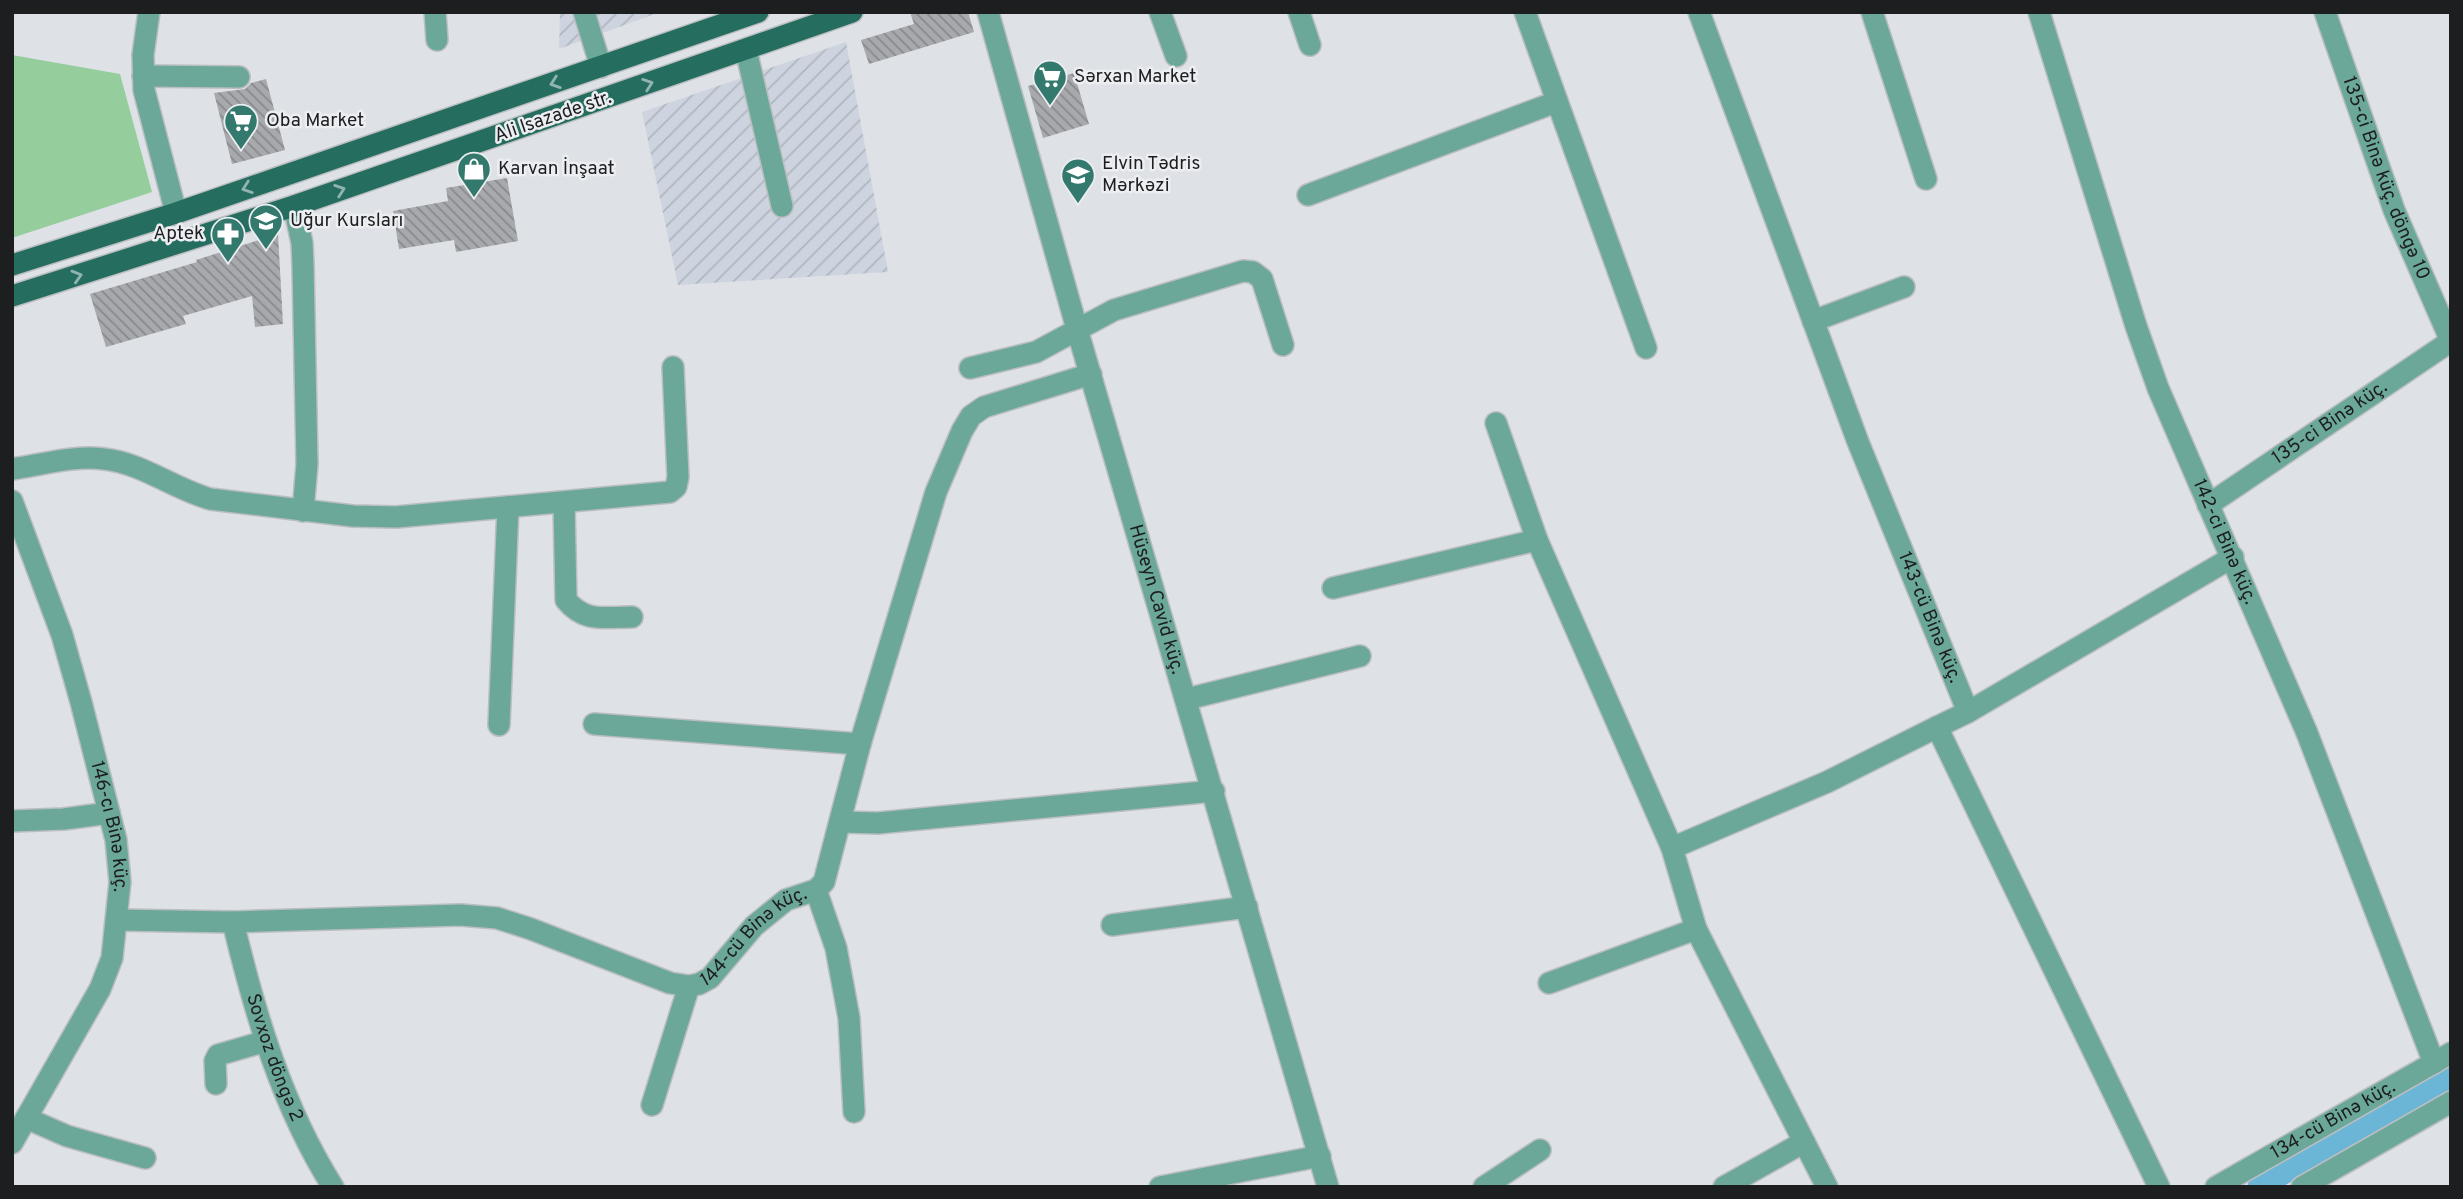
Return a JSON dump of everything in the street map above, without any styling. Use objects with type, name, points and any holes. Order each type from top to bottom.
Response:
[{"type":"main road","name":"Ali Isazade str.","points":[[12,265],[176,213],[758,12]]},
{"type":"main road","name":"Ali Isazade str.","points":[[12,296],[294,206],[852,12]]},
{"type":"main road","points":[[176,213],[185,242]]},
{"type":"street","points":[[149,12],[143,55],[146,103],[176,213]]},
{"type":"street","points":[[435,12],[438,40]]},
{"type":"street","points":[[584,12],[601,67]]},
{"type":"street","name":"Hüseyn Cavid küç.","points":[[988,12],[1077,328],[1328,1187]]},
{"type":"street","points":[[1160,12],[1176,56]]},
{"type":"street","points":[[1299,12],[1310,45]]},
{"type":"street","points":[[1525,12],[1646,348]]},
{"type":"street","name":"143-cü Binə küç.","points":[[1699,12],[1858,442],[1968,712]]},
{"type":"street","points":[[1872,12],[1926,178]]},
{"type":"street","name":"142-ci Binə küç.","points":[[2039,12],[2136,326],[2158,388],[2232,557],[2442,1058]]},
{"type":"street","name":"135-ci Binə küç. döngə 10","points":[[2325,12],[2394,210],[2451,341]]},
{"type":"street","points":[[746,50],[782,206]]},
{"type":"street","points":[[143,76],[239,77]]},
{"type":"street","points":[[1308,195],[1556,102]]},
{"type":"street","points":[[294,206],[303,265],[307,464],[303,511]]},
{"type":"street","points":[[970,368],[1036,352],[1114,310],[1242,271],[1253,272],[1262,279],[1283,345]]},
{"type":"street","points":[[1813,321],[1904,287]]},
{"type":"street","name":"135-ci Binə küç.","points":[[2208,505],[2451,341]]},
{"type":"street","points":[[12,469],[74,459],[103,458],[128,464],[190,494],[210,499],[353,516],[396,517],[670,492],[676,487],[678,477],[673,366]]},
{"type":"street","name":"144-cü Binə küç.","points":[[117,920],[233,922],[460,915],[497,918],[670,983],[690,986],[710,978],[754,926],[774,909],[786,901],[816,890],[824,882],[860,744],[936,492],[971,415],[984,407],[1091,374]]},
{"type":"street","points":[[1496,423],[1537,540],[1672,848],[1696,929],[1827,1187]]},
{"type":"street","name":"146-cı Binə küç.","points":[[12,501],[62,635],[116,840],[120,883],[112,958],[100,989],[12,1143]]},
{"type":"street","points":[[564,503],[566,600],[586,617],[632,617]]},
{"type":"street","points":[[499,725],[508,507]]},
{"type":"street","points":[[1333,588],[1537,540]]},
{"type":"street","points":[[1672,848],[1828,782],[1968,712],[2232,557]]},
{"type":"street","points":[[1187,699],[1360,656]]},
{"type":"street","points":[[594,724],[860,744]]},
{"type":"street","points":[[1937,727],[2159,1187]]},
{"type":"street","points":[[841,822],[878,823],[1214,791]]},
{"type":"street","points":[[12,821],[64,819],[109,813]]},
{"type":"street","points":[[816,890],[836,948],[849,1018],[854,1112]]},
{"type":"street","points":[[1112,925],[1247,907]]},
{"type":"street","name":"Sovxoz döngə 2","points":[[233,922],[247,980],[283,1092],[333,1187]]},
{"type":"street","points":[[1549,983],[1696,929]]},
{"type":"street","points":[[652,1105],[690,986]]},
{"type":"street","points":[[216,1084],[215,1061],[218,1055],[266,1041]]},
{"type":"street","name":"134-cü Binə küç.","points":[[2216,1187],[2442,1058]]},
{"type":"street","points":[[2302,1187],[2451,1102]]},
{"type":"street","points":[[26,1118],[66,1136],[145,1158]]},
{"type":"street","points":[[1724,1187],[1804,1142]]},
{"type":"street","points":[[1484,1187],[1540,1150]]},
{"type":"street","points":[[1160,1187],[1320,1156]]},
{"type":"shaded area","points":[[560,12],[660,12],[559,49]]},
{"type":"shaded area","points":[[846,42],[888,272],[678,285],[642,112]]},
{"type":"green space","points":[[12,55],[120,74],[152,192],[12,238]]},
{"type":"building","points":[[910,12],[968,12],[974,32],[869,64],[861,40],[914,24]]},
{"type":"building","points":[[1074,73],[1089,124],[1043,138],[1028,86]]},
{"type":"building","points":[[266,79],[285,150],[232,164],[214,93],[245,89],[251,83]]},
{"type":"building","points":[[507,178],[518,241],[456,252],[454,240],[399,249],[393,211],[448,201],[446,188]]},
{"type":"building","points":[[278,234],[283,324],[255,327],[252,296],[183,316],[186,324],[106,347],[90,294]]},
{"type":"waterway","points":[[2259,1187],[2451,1076]]},
{"type":"place","name":"Sərxan Market","points":[[1050,107]]},
{"type":"place","name":"Oba Market","points":[[241,151]]},
{"type":"place","name":"Karvan İnşaat","points":[[474,199]]},
{"type":"place","name":"Elvin Tədris Mərkəzi","points":[[1078,205]]},
{"type":"place","name":"Uğur Kursları","points":[[266,251]]},
{"type":"place","name":"Aptek","points":[[228,264]]}]
